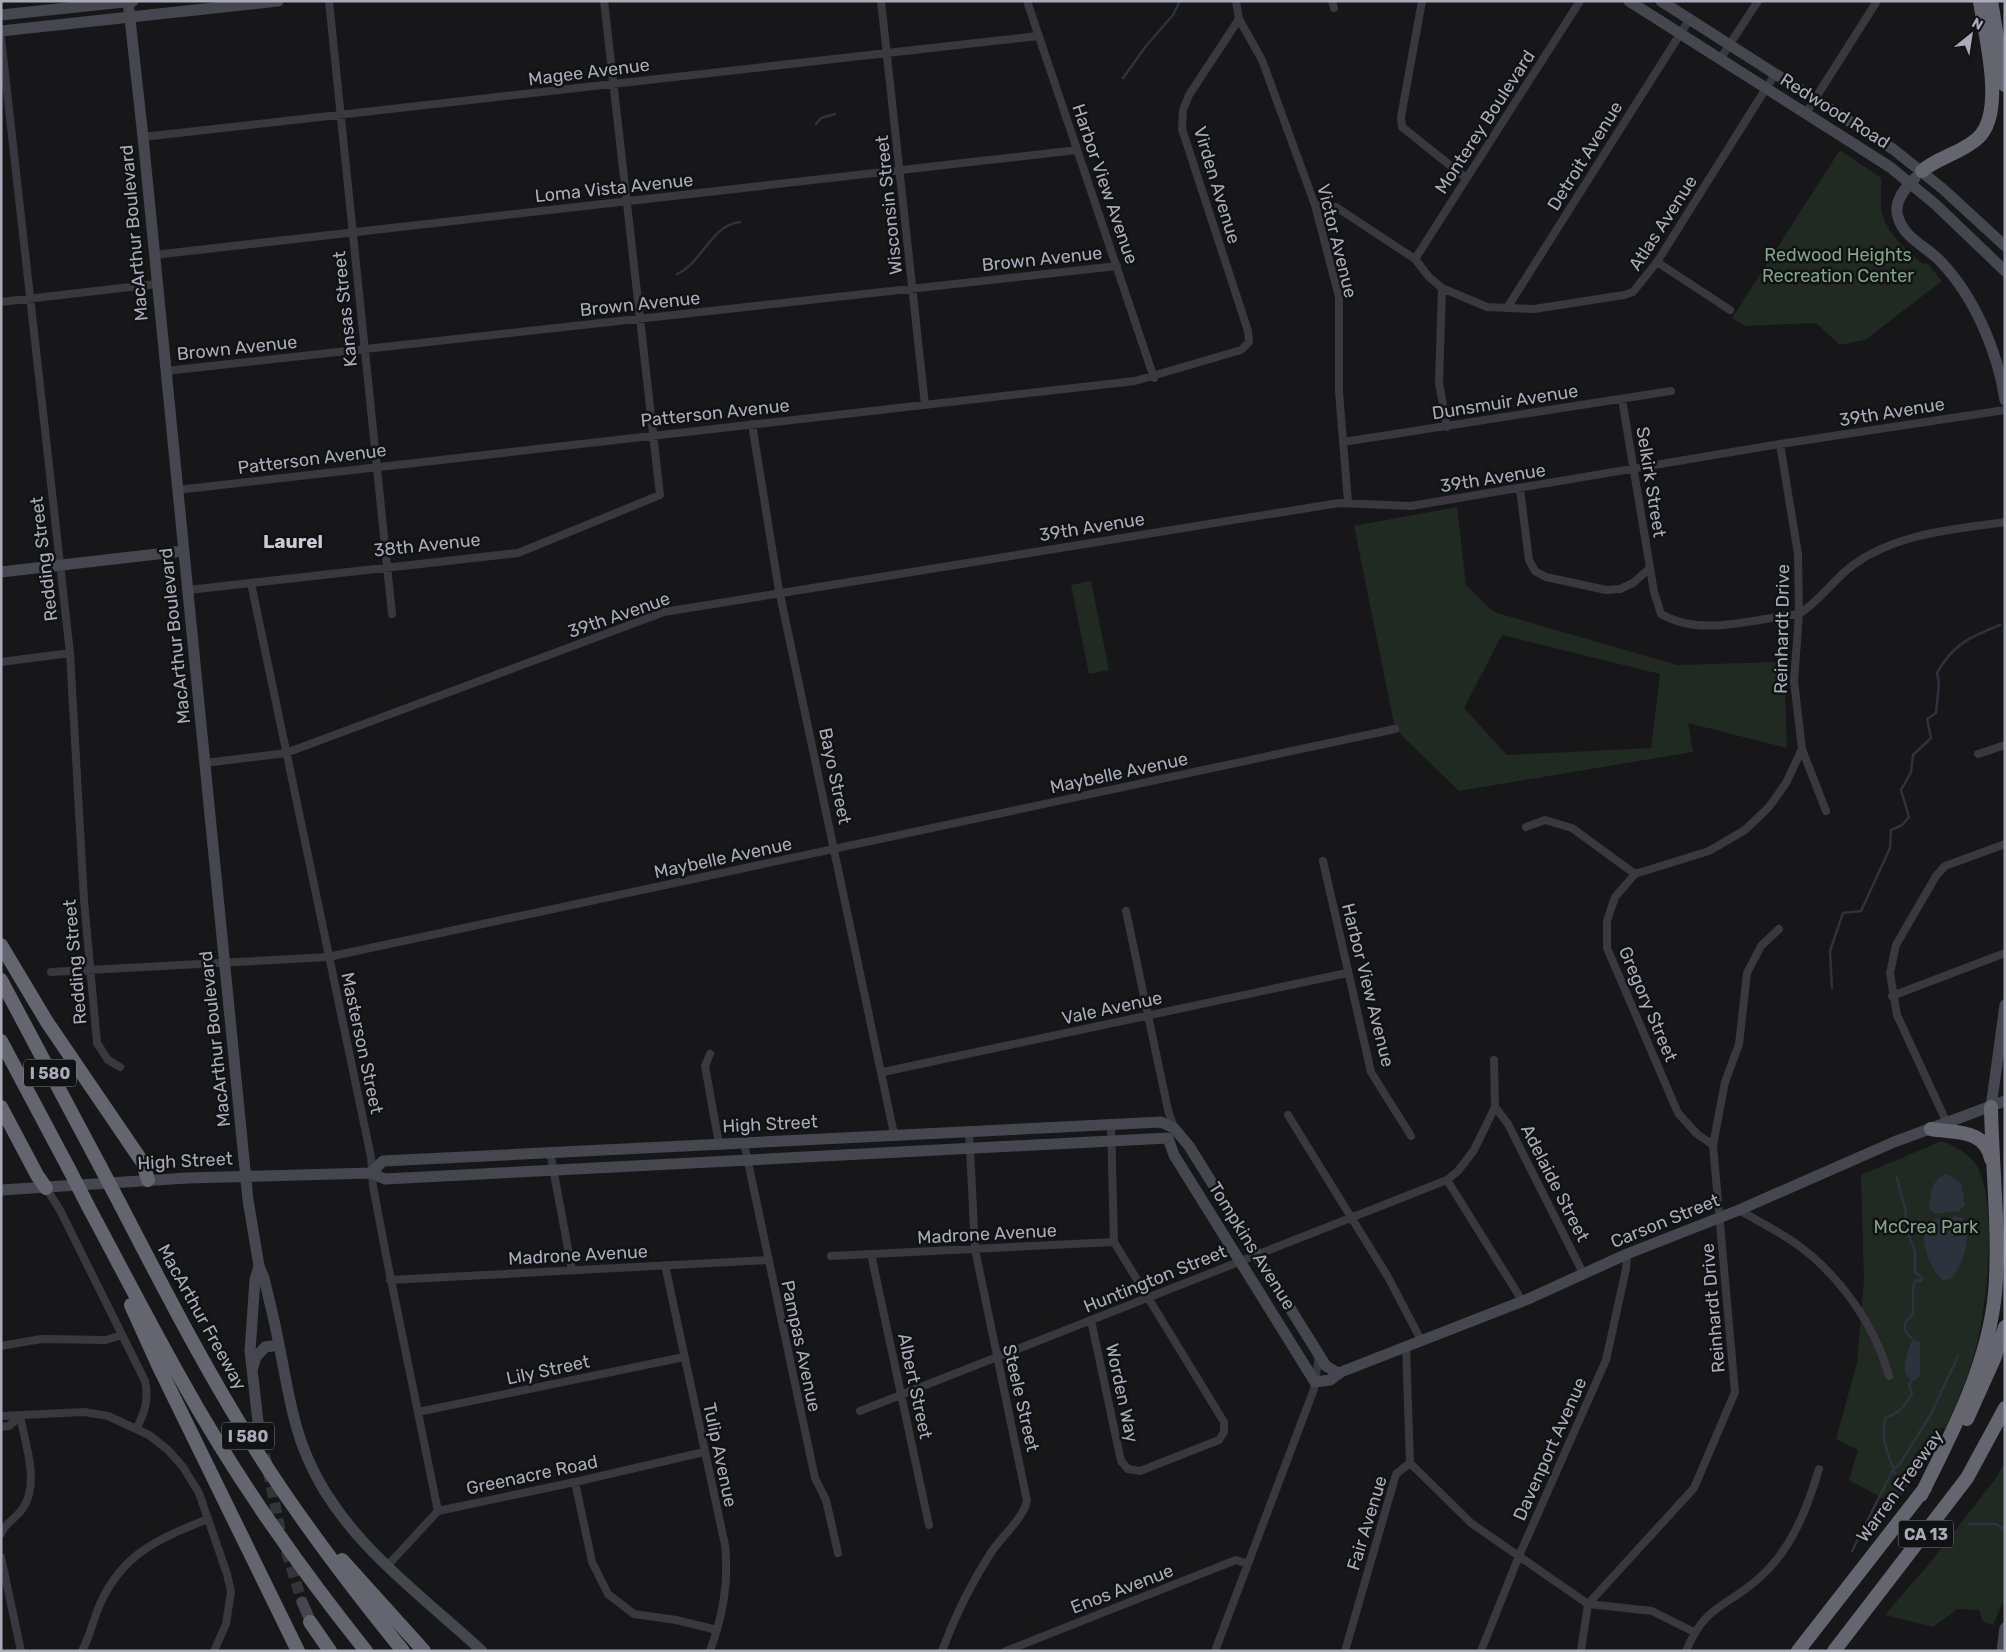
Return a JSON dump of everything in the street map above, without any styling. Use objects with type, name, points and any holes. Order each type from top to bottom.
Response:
[{"type":"highway","points":[[1922,171],[1929,165],[1973,142],[1984,131],[1990,117],[1993,93],[1980,1]]},
{"type":"highway","points":[[1991,1],[2005,85]]},
{"type":"highway","points":[[1,945],[42,1015],[143,1163],[148,1180]]},
{"type":"highway","name":"MacArthur Freeway","points":[[1,980],[204,1363],[241,1426],[297,1511],[359,1596],[403,1651]]},
{"type":"highway","name":"I 580","points":[[1,1041],[177,1373],[224,1451],[294,1556],[366,1651]]},
{"type":"highway","points":[[1,1106],[36,1176],[46,1188]]},
{"type":"highway","points":[[1921,1495],[1964,1405],[1989,1327],[1996,1278],[1991,1107]]},
{"type":"highway","points":[[1930,1129],[1960,1131],[1975,1137],[1990,1155],[1994,1174]]},
{"type":"highway","points":[[88,1206],[160,1369],[298,1651]]},
{"type":"highway","name":"Warren Freeway","points":[[1798,1651],[1921,1495],[1965,1424],[1994,1359],[2005,1327]]},
{"type":"highway","name":"CA 13","points":[[1834,1651],[1967,1478],[2005,1408]]},
{"type":"highway","points":[[297,1511],[424,1651]]},
{"type":"highway","points":[[310,1622],[330,1651]]},
{"type":"main road","points":[[1,15],[133,1]]},
{"type":"main road","points":[[1,31],[278,1]]},
{"type":"main road","name":"Redwood Road","points":[[1630,1],[1890,167],[1910,182],[1960,227],[2005,271]]},
{"type":"main road","name":"Redwood Road","points":[[1660,1],[1893,149],[1922,171],[2005,246]]},
{"type":"main road","name":"MacArthur Boulevard","points":[[128,2],[246,1176],[259,1266],[264,1278],[280,1346],[294,1415],[305,1452],[316,1476],[344,1520],[388,1565],[482,1651]]},
{"type":"main road","points":[[1922,171],[1910,182],[1898,202],[1898,218],[1908,234],[1944,265],[1972,308],[1992,352],[2005,400]]},
{"type":"main road","points":[[1,572],[184,551]]},
{"type":"main road","points":[[1991,1107],[2005,1005]]},
{"type":"main road","name":"Carson Street","points":[[1338,1373],[1522,1302],[1628,1254],[1739,1210],[1869,1152],[2005,1101]]},
{"type":"main road","name":"High Street","points":[[371,1173],[383,1161],[744,1144],[969,1130],[1160,1122],[1171,1133]]},
{"type":"main road","name":"High Street","points":[[1,1190],[148,1180],[246,1176],[371,1173],[385,1179],[552,1168],[746,1160],[1112,1140],[1171,1133]]},
{"type":"main road","name":"Tompkins Avenue","points":[[1171,1133],[1189,1146],[1326,1366],[1338,1373]]},
{"type":"main road","name":"Tompkins Avenue","points":[[1171,1133],[1174,1155],[1242,1260],[1315,1382]]},
{"type":"main road","name":"MacArthur Boulevard","points":[[258,1422],[250,1351],[255,1280],[259,1266]]},
{"type":"main road","points":[[252,1369],[260,1351],[271,1345],[280,1346]]},
{"type":"main road","points":[[1315,1382],[1330,1380],[1336,1377],[1338,1373]]},
{"type":"main road","points":[[302,1602],[324,1651]]},
{"type":"main road","points":[[2002,1651],[2005,1628]]},
{"type":"street","name":"Kansas Street","points":[[329,1],[375,467],[392,614]]},
{"type":"street","points":[[604,1],[653,435]]},
{"type":"street","name":"Wisconsin Street","points":[[881,1],[925,405]]},
{"type":"street","name":"Harbor View Avenue","points":[[1027,1],[1154,378]]},
{"type":"street","name":"Victor Avenue","points":[[1236,1],[1239,19],[1262,60],[1315,205],[1339,297],[1339,392],[1348,502]]},
{"type":"street","points":[[1422,1],[1401,117],[1402,127],[1466,178]]},
{"type":"street","name":"Monterey Boulevard","points":[[1415,259],[1580,1]]},
{"type":"street","points":[[1720,59],[1758,1]]},
{"type":"street","points":[[1806,113],[1877,1]]},
{"type":"street","name":"Virden Avenue","points":[[1239,19],[1189,95],[1182,110],[1182,129],[1248,331],[1249,342]]},
{"type":"street","name":"Detroit Avenue","points":[[1507,308],[1689,20]]},
{"type":"street","name":"Magee Avenue","points":[[143,137],[1038,36]]},
{"type":"street","name":"Redding Street","points":[[1,38],[70,653],[84,900],[97,1043],[108,1060],[120,1067]]},
{"type":"street","name":"Atlas Avenue","points":[[1315,205],[1336,207],[1415,259],[1429,277],[1442,288],[1487,307],[1534,309],[1624,295],[1633,292],[1657,262],[1775,74]]},
{"type":"street","name":"Loma Vista Avenue","points":[[154,255],[1077,150]]},
{"type":"street","points":[[1657,262],[1730,310]]},
{"type":"street","name":"Brown Avenue","points":[[166,371],[1117,266]]},
{"type":"street","points":[[1,302],[156,284]]},
{"type":"street","points":[[1442,288],[1439,382],[1447,427]]},
{"type":"street","name":"Patterson Avenue","points":[[177,490],[1154,378],[1241,350],[1249,342]]},
{"type":"street","name":"Dunsmuir Avenue","points":[[1343,442],[1671,391]]},
{"type":"street","name":"Selkirk Street","points":[[1622,399],[1650,569],[1661,614],[1674,622],[1712,626],[1799,614]]},
{"type":"street","name":"39th Avenue","points":[[205,763],[286,753],[664,612],[1348,502],[1411,506],[1780,444],[2005,410]]},
{"type":"street","name":"Bayo Street","points":[[752,424],[780,593],[883,1072],[894,1134]]},
{"type":"street","name":"38th Avenue","points":[[188,590],[518,553],[660,495],[653,435]]},
{"type":"street","name":"Reinhardt Drive","points":[[1780,444],[1798,554],[1799,614],[1794,681],[1802,749],[1826,811]]},
{"type":"street","points":[[1520,489],[1529,560],[1536,571],[1546,577],[1606,590],[1620,588],[1633,582],[1650,569]]},
{"type":"street","points":[[1799,614],[1812,606],[1827,588],[1850,567],[1890,544],[1928,534],[2005,522]]},
{"type":"street","name":"Masterson Street","points":[[251,583],[371,1157],[371,1173],[390,1280],[438,1511]]},
{"type":"street","points":[[1,662],[70,653]]},
{"type":"street","name":"Maybelle Avenue","points":[[51,972],[328,958],[1396,729]]},
{"type":"street","points":[[1978,754],[2005,745]]},
{"type":"street","points":[[1526,827],[1545,820],[1572,828],[1635,874],[1709,851],[1745,830],[1770,807],[1786,783],[1802,749]]},
{"type":"street","points":[[1947,1123],[1897,1015],[1892,996],[1890,973],[1896,945],[1936,876],[1945,866],[2005,844]]},
{"type":"street","name":"Harbor View Avenue","points":[[1323,861],[1370,1072],[1411,1136]]},
{"type":"street","name":"Gregory Street","points":[[1635,874],[1615,897],[1607,922],[1607,948],[1678,1114],[1697,1134],[1713,1145]]},
{"type":"street","name":"Tompkins Avenue","points":[[1126,911],[1168,1110],[1171,1133]]},
{"type":"street","name":"Reinhardt Drive","points":[[1588,1604],[1694,1488],[1735,1392],[1713,1145],[1725,1082],[1739,1044],[1747,972],[1761,946],[1779,929]]},
{"type":"street","points":[[1892,996],[2005,953]]},
{"type":"street","name":"Vale Avenue","points":[[883,1072],[1347,973]]},
{"type":"street","points":[[710,1054],[705,1066],[719,1144]]},
{"type":"street","name":"Huntington Street","points":[[860,1411],[1447,1180],[1458,1171],[1474,1150],[1495,1107],[1494,1060]]},
{"type":"street","name":"Adelaide Street","points":[[1495,1107],[1508,1124],[1584,1275]]},
{"type":"street","points":[[1288,1115],[1388,1277],[1421,1340]]},
{"type":"street","points":[[1111,1124],[1114,1242],[1146,1297]]},
{"type":"street","name":"Steele Street","points":[[942,1651],[952,1623],[976,1578],[992,1552],[1022,1512],[1027,1501],[1025,1484],[996,1358],[974,1249],[969,1130]]},
{"type":"street","name":"Pampas Avenue","points":[[744,1144],[767,1260],[815,1478],[826,1500],[838,1552]]},
{"type":"street","points":[[550,1152],[572,1270]]},
{"type":"street","points":[[1447,1180],[1522,1302]]},
{"type":"street","points":[[46,1188],[60,1210],[145,1382],[148,1395],[145,1409],[137,1428]]},
{"type":"street","points":[[1739,1210],[1796,1244],[1835,1278],[1884,1355],[1889,1376]]},
{"type":"street","name":"Madrone Avenue","points":[[831,1256],[1114,1242]]},
{"type":"street","name":"Albert Street","points":[[872,1254],[929,1524]]},
{"type":"street","name":"Davenport Avenue","points":[[1481,1651],[1519,1556],[1606,1360],[1628,1254]]},
{"type":"street","name":"Madrone Avenue","points":[[390,1280],[767,1260]]},
{"type":"street","name":"Tulip Avenue","points":[[665,1265],[725,1545],[727,1564],[724,1608],[710,1651]]},
{"type":"street","name":"Worden Way","points":[[1091,1320],[1121,1461],[1128,1470],[1140,1472],[1212,1444],[1219,1440],[1224,1432],[1224,1422],[1146,1297]]},
{"type":"street","points":[[1,1346],[48,1339],[106,1340],[122,1335]]},
{"type":"street","name":"Fair Avenue","points":[[1344,1651],[1396,1474],[1410,1463],[1406,1346]]},
{"type":"street","points":[[1215,1651],[1315,1382],[1319,1355]]},
{"type":"street","name":"Lily Street","points":[[418,1412],[684,1357]]},
{"type":"street","points":[[1,1416],[8,1414],[20,1416],[38,1413],[84,1412],[108,1416],[137,1428],[168,1450],[183,1467],[198,1493],[227,1574],[231,1592],[226,1624],[214,1651]]},
{"type":"street","points":[[1,1427],[9,1426],[20,1416]]},
{"type":"street","points":[[1,1534],[3,1528],[23,1508],[31,1486],[20,1416]]},
{"type":"street","name":"Greenacre Road","points":[[438,1511],[704,1452]]},
{"type":"street","points":[[1410,1463],[1471,1523],[1588,1604],[1652,1611],[1694,1632]]},
{"type":"street","points":[[1686,1651],[1694,1632],[1710,1613],[1758,1579],[1778,1558],[1810,1502],[1820,1469]]},
{"type":"street","points":[[575,1482],[592,1562],[608,1594],[634,1614],[676,1620],[717,1630]]},
{"type":"street","points":[[388,1565],[438,1511]]},
{"type":"street","points":[[82,1651],[110,1582],[128,1561],[155,1542],[208,1519]]},
{"type":"street","points":[[1,1558],[21,1651]]},
{"type":"street","name":"Enos Avenue","points":[[1006,1651],[1236,1560],[1248,1564]]},
{"type":"street","points":[[1581,1651],[1588,1604]]},
{"type":"green space","name":"Redwood Heights Recreation Center","points":[[1840,150],[1881,178],[1881,209],[1887,226],[1903,247],[1923,264],[1928,264],[1942,281],[1865,340],[1840,345],[1816,323],[1745,326],[1732,318]]},
{"type":"green space","points":[[1457,507],[1466,585],[1494,612],[1677,665],[1784,662],[1787,748],[1688,723],[1693,752],[1459,791],[1395,729],[1354,526]],"holes":[[[1502,635],[1660,674],[1651,748],[1507,755],[1464,708]]]},
{"type":"green space","points":[[1091,581],[1109,670],[1089,674],[1071,585]]},
{"type":"green space","name":"McCrea Park","points":[[1942,1141],[1958,1148],[1975,1163],[1984,1187],[1988,1211],[1989,1238],[1985,1296],[1976,1348],[1955,1406],[1945,1429],[1942,1427],[1928,1451],[1931,1454],[1895,1505],[1849,1480],[1858,1450],[1836,1439],[1857,1363],[1864,1280],[1861,1175]]},
{"type":"green space","points":[[2005,1462],[2005,1597],[1993,1625],[1983,1622],[1979,1610],[1957,1609],[1933,1627],[1885,1615],[1929,1564],[1996,1478]]},
{"type":"shaded area","points":[[1947,1174],[1961,1183],[1965,1205],[1959,1211],[1935,1214],[1929,1208],[1931,1192],[1938,1179]]},
{"type":"shaded area","points":[[1956,1216],[1966,1220],[1967,1243],[1955,1274],[1950,1279],[1943,1280],[1929,1260],[1926,1251],[1925,1234],[1931,1220]]},
{"type":"shaded area","points":[[1911,1342],[1920,1342],[1920,1376],[1914,1381],[1906,1374],[1905,1369]]},
{"type":"waterway","points":[[1123,78],[1146,46],[1173,15],[1180,1]]},
{"type":"waterway","points":[[816,124],[821,118],[835,114]]},
{"type":"waterway","points":[[677,274],[694,261],[722,230],[740,222]]},
{"type":"waterway","points":[[1832,988],[1830,951],[1843,913],[1861,911],[1890,848],[1891,830],[1902,825],[1909,817],[1901,790],[1911,772],[1913,755],[1931,738],[1927,719],[1936,713],[1939,683],[1937,673],[1956,648],[1980,633],[2000,625]]},
{"type":"waterway","points":[[1897,1178],[1906,1213],[1904,1224],[1915,1251],[1915,1272],[1922,1278],[1921,1281],[1916,1280],[1913,1287],[1913,1314],[1904,1326],[1906,1333],[1916,1343]]},
{"type":"waterway","points":[[1852,1551],[1894,1468],[1899,1465],[1931,1414],[1958,1356]]},
{"type":"waterway","points":[[1895,1473],[1885,1445],[1884,1424],[1886,1417],[1898,1411],[1910,1397],[1912,1393],[1909,1386],[1912,1378]]},
{"type":"waterway","points":[[1969,1524],[1996,1524],[2005,1530]]},
{"type":"tunnel","points":[[258,1422],[281,1534],[302,1602]]},
{"type":"district","name":"Laurel","points":[[293,541]]}]
